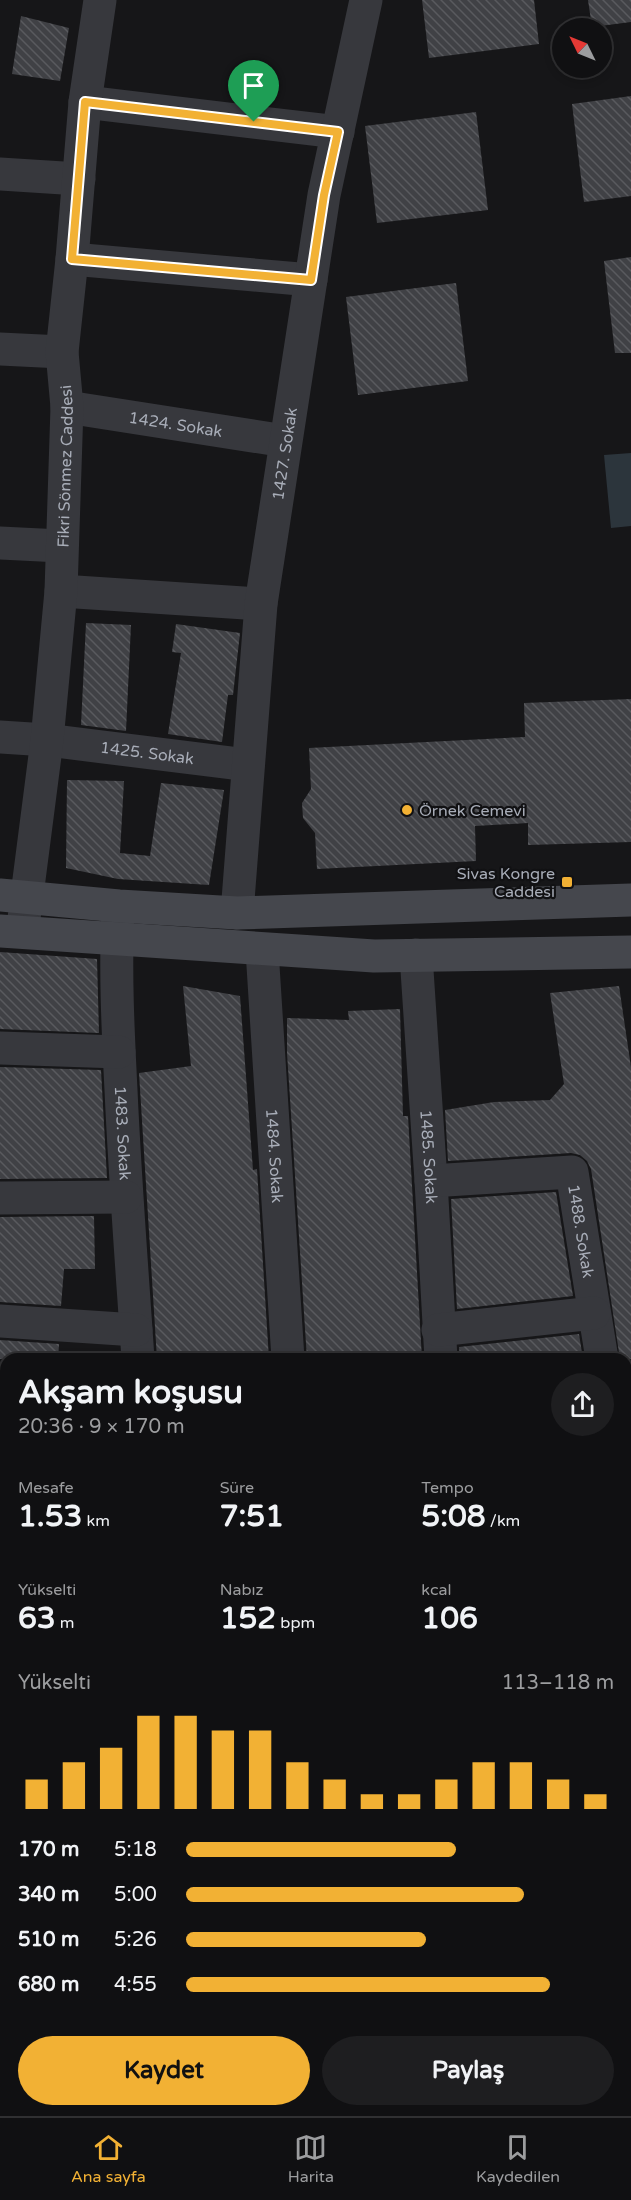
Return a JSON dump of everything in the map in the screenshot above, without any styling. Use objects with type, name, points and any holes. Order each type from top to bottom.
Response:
[{"type":"main road","points":[[13,896],[118,906],[237,913],[631,900]]},
{"type":"main road","points":[[11,931],[374,956],[631,952]]},
{"type":"street","name":"Fikri Sönmez Caddesi","points":[[11,931],[13,896],[47,740],[61,591],[67,407],[62,352],[85,102],[100,0]]},
{"type":"street","name":"1427. Sokak","points":[[237,913],[261,604],[324,195],[366,0]]},
{"type":"street","points":[[85,102],[338,132]]},
{"type":"street","points":[[0,174],[79,179]]},
{"type":"street","points":[[72,259],[311,280]]},
{"type":"street","points":[[0,349],[62,352]]},
{"type":"street","name":"1424. Sokak","points":[[67,407],[285,441]]},
{"type":"street","points":[[0,543],[62,546]]},
{"type":"street","points":[[61,591],[261,604]]},
{"type":"street","name":"1425. Sokak","points":[[0,737],[47,740],[248,765]]},
{"type":"street","name":"1483. Sokak","points":[[118,906],[119,1052],[126,1197],[137,1344]]},
{"type":"street","name":"1484. Sokak","points":[[262,950],[288,1353]]},
{"type":"street","name":"1485. Sokak","points":[[416,955],[440,1345]]},
{"type":"street","points":[[0,1048],[119,1052]]},
{"type":"street","name":"1488. Sokak","points":[[431,1181],[572,1172],[601,1353]]},
{"type":"street","points":[[0,1198],[126,1197]]},
{"type":"street","points":[[440,1345],[594,1313]]},
{"type":"street","points":[[0,1321],[137,1344]]},
{"type":"shaded area","points":[[631,453],[631,526],[611,528],[604,455]]},
{"type":"building","points":[[422,0],[534,0],[539,44],[429,58]]},
{"type":"building","points":[[588,0],[631,0],[631,22],[612,24],[612,18],[591,18]]},
{"type":"building","points":[[21,16],[69,28],[60,81],[12,74]]},
{"type":"building","points":[[631,96],[631,196],[584,202],[572,104]]},
{"type":"building","points":[[476,112],[488,210],[377,223],[365,126]]},
{"type":"building","points":[[631,257],[631,353],[615,353],[604,261]]},
{"type":"building","points":[[456,283],[468,381],[358,395],[346,297]]},
{"type":"building","points":[[86,623],[131,625],[126,731],[81,725]]},
{"type":"building","points":[[176,624],[240,633],[233,695],[228,695],[222,742],[168,734],[181,653],[172,652]]},
{"type":"building","points":[[631,699],[631,842],[528,845],[528,823],[475,826],[476,861],[317,869],[315,833],[303,818],[302,803],[311,789],[309,748],[525,737],[524,703]]},
{"type":"building","points":[[67,780],[124,781],[120,853],[150,856],[161,783],[224,790],[209,885],[118,879],[66,868]]},
{"type":"building","points":[[0,952],[97,959],[99,1033],[0,1029]]},
{"type":"building","points":[[183,986],[240,996],[253,1170],[257,1169],[269,1353],[157,1353],[139,1073],[191,1066]]},
{"type":"building","points":[[619,986],[631,1067],[631,1353],[619,1353],[591,1169],[587,1161],[580,1155],[571,1153],[448,1161],[445,1110],[494,1102],[550,1100],[564,1084],[550,993]]},
{"type":"building","points":[[400,1009],[403,1116],[408,1116],[422,1353],[307,1353],[287,1053],[287,1018],[349,1020],[348,1011]]},
{"type":"building","points":[[0,1067],[101,1070],[107,1178],[0,1179]]},
{"type":"building","points":[[556,1192],[573,1296],[457,1309],[451,1199]]},
{"type":"building","points":[[94,1216],[95,1269],[64,1269],[61,1306],[0,1302],[0,1217]]},
{"type":"building","points":[[579,1334],[582,1353],[460,1353],[459,1347]]},
{"type":"building","points":[[0,1340],[59,1344],[58,1353],[0,1353]]},
{"type":"place","name":"Örnek Cemevi","points":[[407,810]]},
{"type":"place","name":"Sivas Kongre Caddesi","points":[[567,882]]},
{"type":"route","points":[[85,102],[254,122],[338,132],[324,195],[311,280],[72,259],[85,102]]}]
